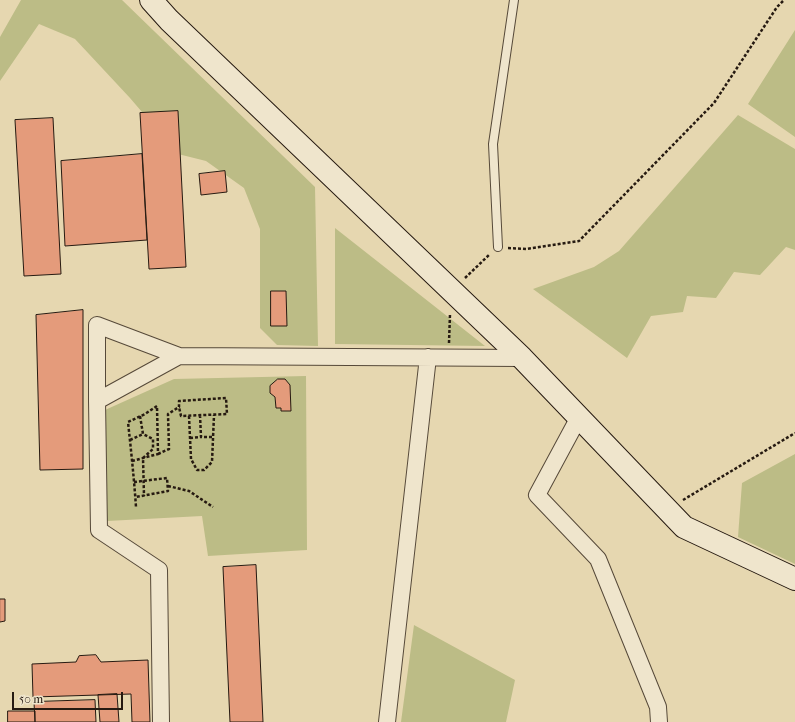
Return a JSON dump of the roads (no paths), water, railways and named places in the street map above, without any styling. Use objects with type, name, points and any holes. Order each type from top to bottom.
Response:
[{"type":"street","points":[[151,0],[169,20],[522,358],[684,527],[795,579]]},
{"type":"street","points":[[162,722],[160,570],[99,530],[97,325],[179,356],[522,358]]},
{"type":"street","points":[[97,402],[179,356]]},
{"type":"street","points":[[387,722],[428,357]]},
{"type":"street","points":[[579,417],[537,495],[598,559],[658,707],[659,722]]},
{"type":"lane","points":[[498,247],[492,144],[514,0]]}]
